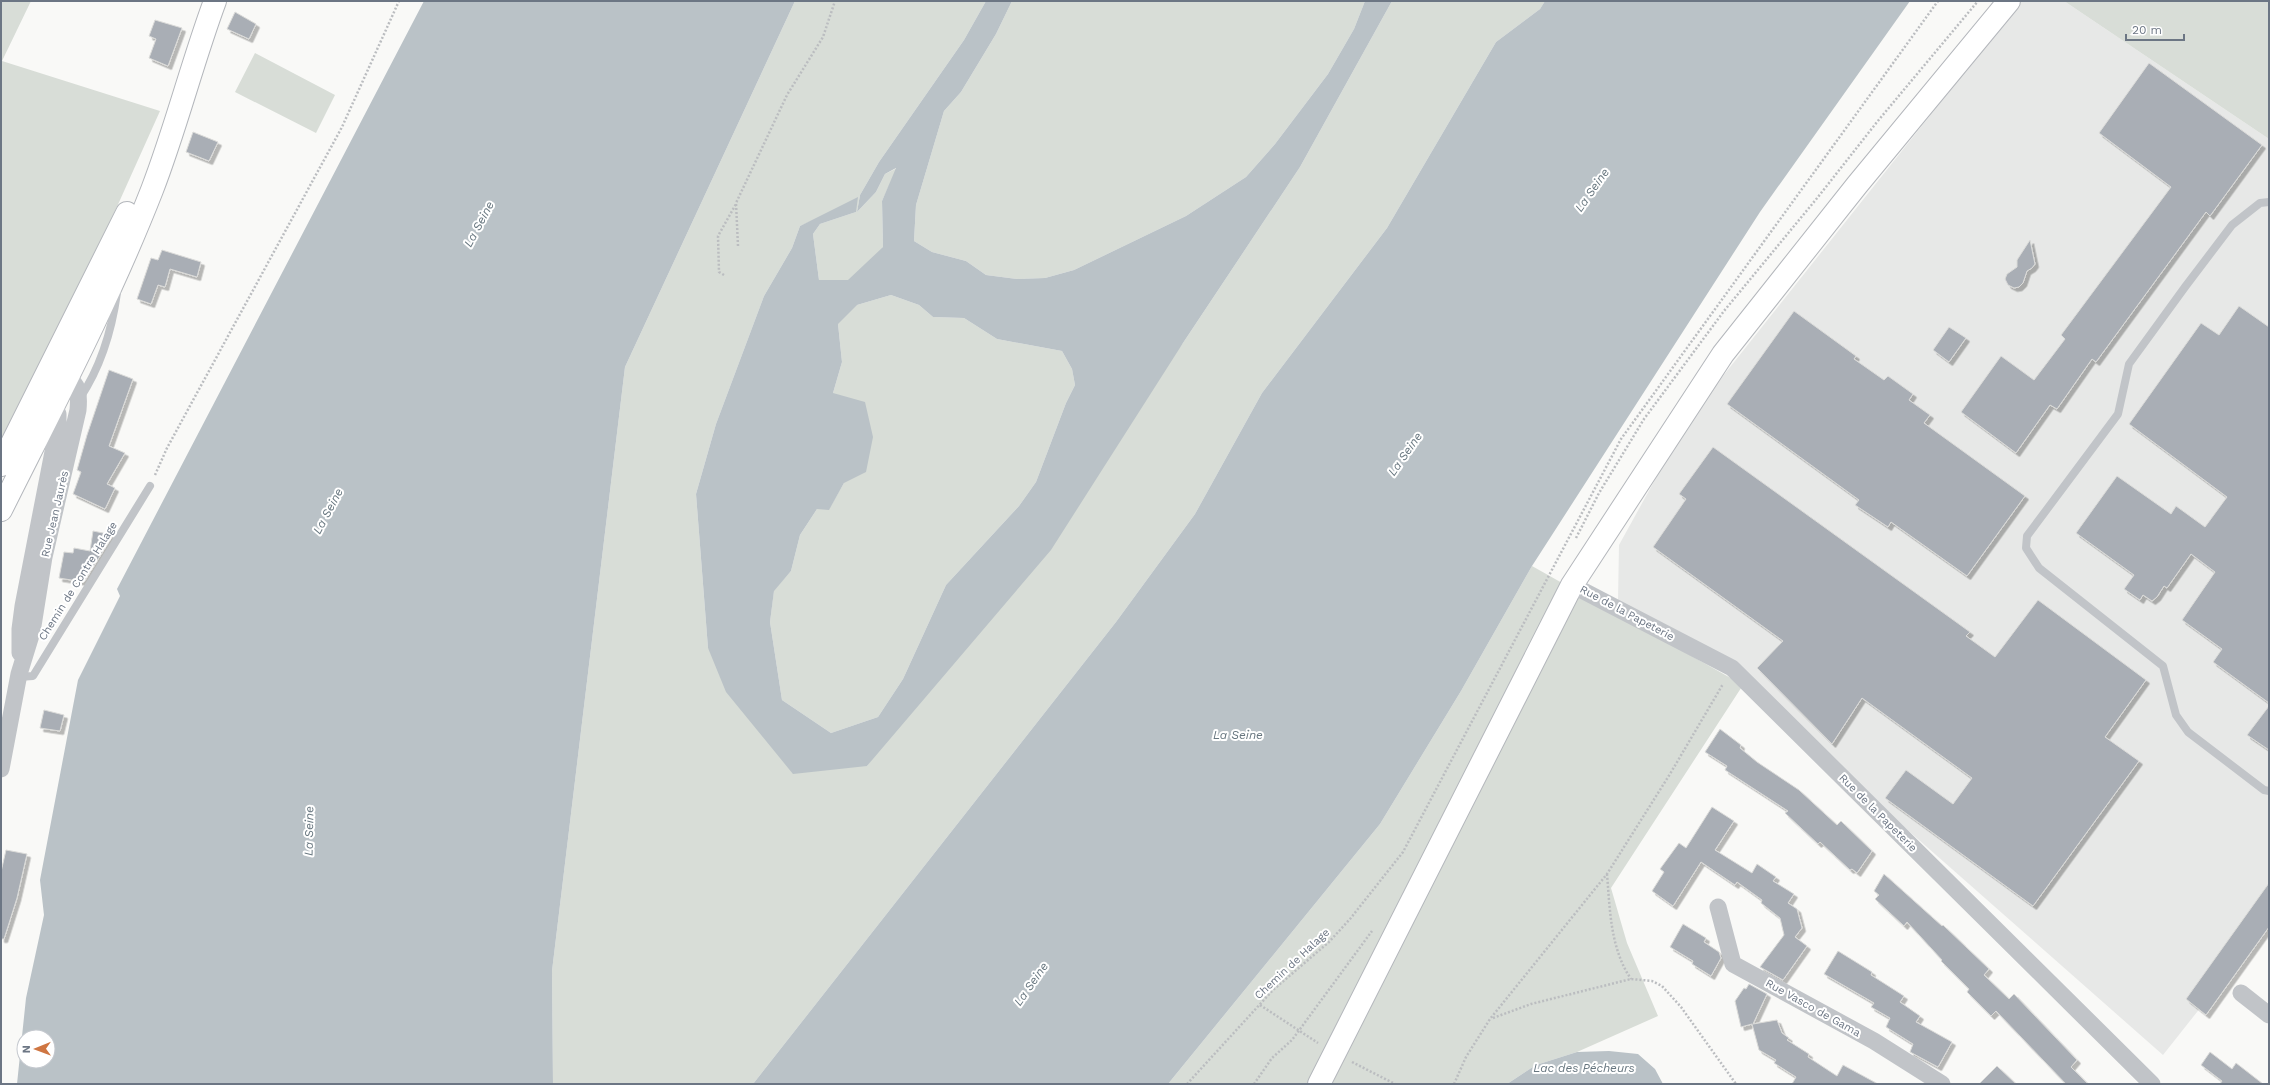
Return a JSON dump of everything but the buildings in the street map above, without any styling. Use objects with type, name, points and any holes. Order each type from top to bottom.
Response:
[{"type":"main road","points":[[1,510],[34,444],[56,412],[52,376],[121,227],[171,108],[194,58],[215,1]]},
{"type":"main road","points":[[1319,1084],[1572,584],[1723,354],[1862,179],[2009,1]]},
{"type":"main road","points":[[1,465],[52,376],[113,282],[174,130],[194,58]]},
{"type":"street","name":"Rue Jean Jaurès","points":[[1,769],[19,676],[20,629],[23,606],[63,442],[76,418],[79,399],[76,384],[52,376]]},
{"type":"street","name":"Rue Jean Jaurès","points":[[56,412],[63,442]]},
{"type":"street","points":[[56,412],[70,423],[76,418]]},
{"type":"street","points":[[34,444],[43,440],[63,442]]},
{"type":"street","name":"Rue de la Papeterie","points":[[1572,584],[1732,668],[2152,1084]]},
{"type":"street","name":"Rue Vasco de Gama","points":[[1718,907],[1733,964],[1874,1041],[1942,1084]]},
{"type":"street","points":[[2241,994],[2269,1015]]},
{"type":"lane","points":[[2269,202],[2260,203],[2232,225],[2128,364],[2118,414],[2027,536],[2026,548],[2038,568],[2163,666],[2176,715],[2188,732],[2264,790],[2269,791]]},
{"type":"lane","points":[[79,399],[92,380],[114,314],[117,291],[113,282]]},
{"type":"lane","name":"Chemin de Contre Halage","points":[[19,676],[33,676],[150,486]]},
{"type":"path","points":[[150,486],[167,448],[342,127],[399,1]]},
{"type":"path","points":[[724,275],[719,272],[718,236],[736,203],[787,95],[823,37],[835,1]]},
{"type":"path","points":[[736,203],[738,246]]},
{"type":"path","points":[[1454,1084],[1466,1057],[1490,1019],[1607,874],[1670,774],[1732,668]]},
{"type":"path","name":"Chemin de Halage","points":[[1187,1084],[1273,990],[1334,936],[1403,852]]},
{"type":"path","points":[[1607,874],[1612,932],[1623,967],[1631,978]]},
{"type":"path","points":[[1490,1019],[1532,1004],[1631,978],[1652,981],[1662,986],[1681,1007],[1736,1084]]},
{"type":"shaded area","points":[[1,1],[31,1],[2,61],[160,111],[1,465]]},
{"type":"shaded area","points":[[795,1],[986,1],[964,40],[879,162],[860,195],[857,212],[876,192],[885,174],[897,168],[882,201],[883,247],[857,305],[891,295],[919,305],[933,317],[964,318],[997,339],[1062,351],[1072,369],[1075,385],[1066,403],[1036,482],[1019,506],[946,585],[903,679],[878,717],[831,733],[782,700],[770,622],[774,590],[791,571],[800,535],[817,509],[829,509],[844,483],[833,393],[842,362],[838,324],[819,280],[813,234],[820,224],[856,212],[825,215],[800,226],[792,248],[764,296],[716,424],[696,494],[708,648],[867,766],[1183,343],[1300,167],[1392,1],[1545,1],[1540,9],[1496,42],[1387,228],[1262,393],[1195,514],[1116,622],[753,1084],[553,1084],[552,971],[625,367]]},
{"type":"shaded area","points":[[1012,1],[1365,1],[1354,29],[1328,74],[1275,144],[1246,177],[1186,216],[1074,270],[1045,278],[1017,279],[986,275],[966,261],[932,252],[914,241],[916,205],[944,111],[961,92],[996,34]]},
{"type":"shaded area","points":[[2021,1],[2064,1],[2269,139],[2269,921],[2163,1055],[1743,685],[1618,600],[1619,545],[1688,420]]},
{"type":"shaded area","points":[[2064,1],[2269,1],[2269,139]]},
{"type":"shaded area","points":[[255,53],[335,95],[316,133],[235,92]]},
{"type":"shaded area","points":[[1532,566],[1743,685],[1611,888],[1627,943],[1658,1016],[1577,1052],[1536,1065],[1507,1084],[1168,1084],[1380,824],[1461,691]]},
{"type":"water","points":[[424,1],[795,1],[625,367],[552,971],[553,1084],[17,1084],[19,1069],[56,1069],[56,1029],[23,1029],[26,998],[44,915],[40,880],[78,680],[120,596],[117,589]]},
{"type":"water","points":[[986,1],[1012,1],[996,34],[961,92],[944,111],[916,205],[914,241],[932,252],[966,261],[986,275],[1017,279],[1045,278],[1074,270],[1186,216],[1246,177],[1275,144],[1328,74],[1354,29],[1365,1],[1392,1],[1300,167],[1183,343],[1051,550],[867,766],[793,774],[726,692],[708,648],[696,494],[716,424],[764,296],[792,248],[800,226],[858,197],[856,212],[820,224],[813,234],[819,280],[848,280],[883,247],[882,201],[896,168],[885,174],[876,192],[857,212],[860,195],[879,162],[964,40]],"holes":[[[891,295],[919,305],[933,317],[964,318],[997,339],[1062,351],[1072,369],[1075,385],[1066,403],[1036,482],[1019,506],[946,585],[903,679],[878,717],[831,733],[782,700],[770,622],[774,591],[791,571],[800,535],[817,509],[829,510],[844,483],[866,472],[873,437],[865,402],[833,393],[842,362],[838,324],[857,305]]]},
{"type":"water","name":"La Seine","points":[[1545,1],[1910,1],[1760,212],[1532,566],[1461,691],[1380,824],[1168,1084],[753,1084],[1116,622],[1195,514],[1262,393],[1387,228],[1496,42],[1540,9]]},
{"type":"water","name":"Lac des Pécheurs","points":[[1609,1051],[1638,1054],[1655,1069],[1663,1084],[1507,1084],[1536,1065],[1577,1052]]}]
